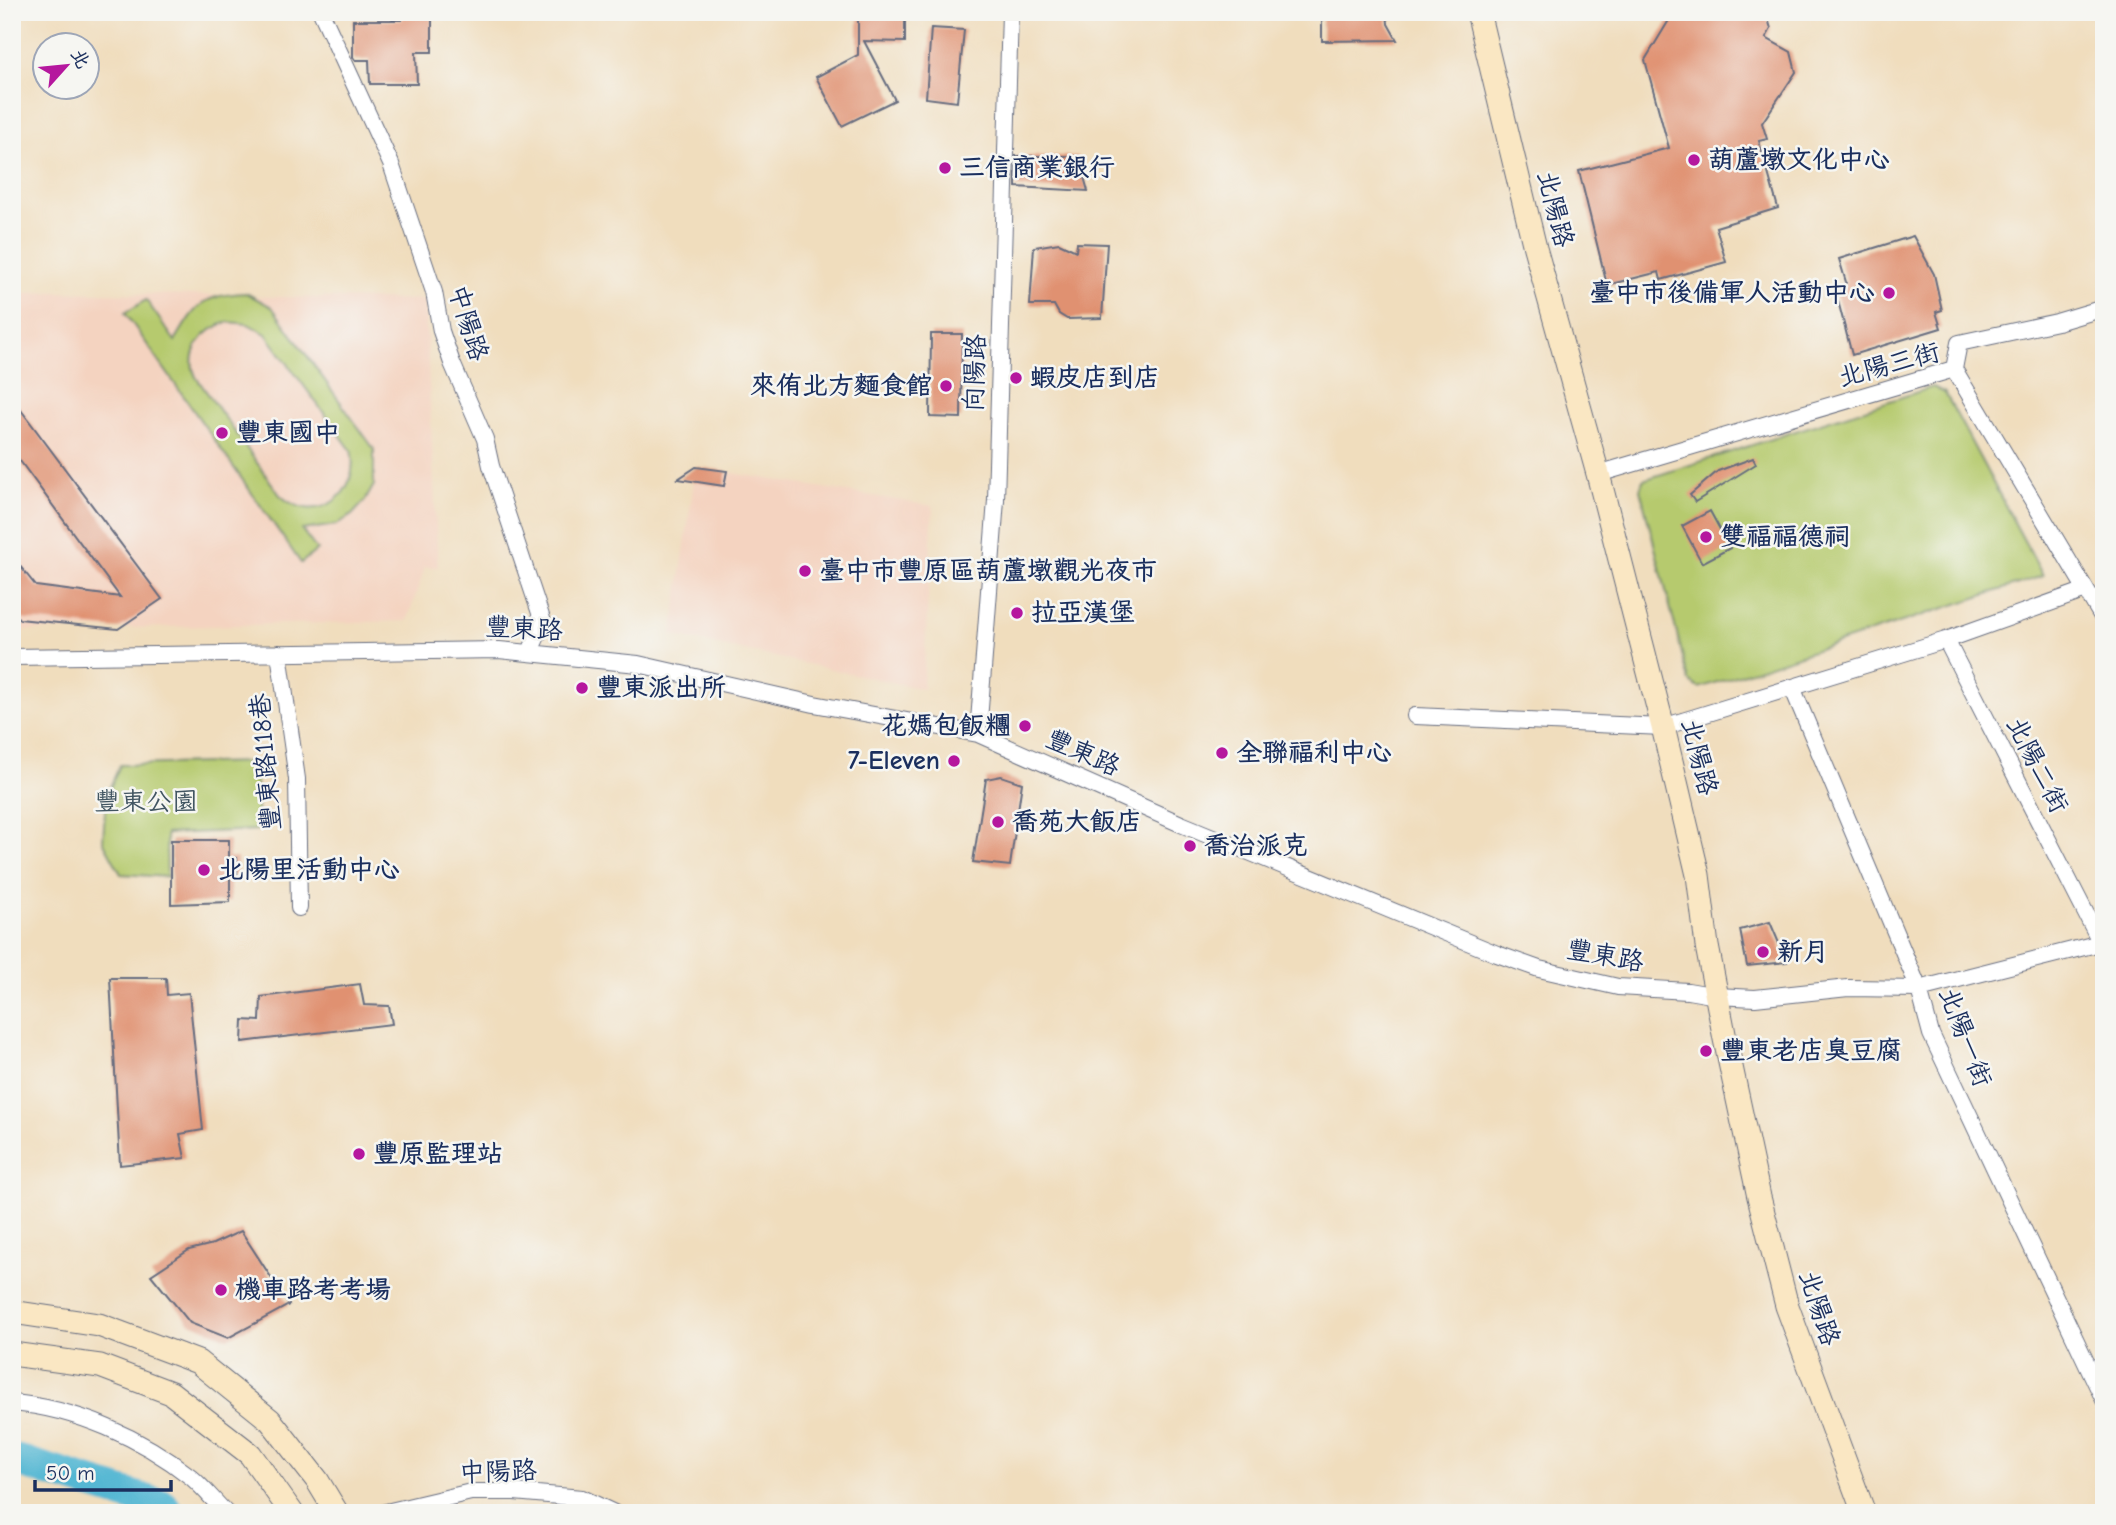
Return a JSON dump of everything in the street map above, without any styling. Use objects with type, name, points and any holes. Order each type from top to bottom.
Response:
[{"type":"street","name":"中陽路","points":[[321,12],[391,164],[433,292],[441,331],[485,439],[491,467],[544,622],[530,652]]},
{"type":"street","name":"向陽路","points":[[978,734],[996,499],[1010,12]]},
{"type":"street","name":"北陽路","points":[[1478,12],[1535,248],[1598,474],[1663,726],[1698,875],[1707,946],[1759,1197],[1787,1306],[1864,1513]]},
{"type":"street","points":[[1954,369],[1959,343],[2057,322],[2104,308]]},
{"type":"street","name":"北陽三街","points":[[1598,474],[1954,369],[2104,620]]},
{"type":"street","points":[[1415,716],[1663,726],[1946,640],[2086,590]]},
{"type":"street","name":"北陽二街","points":[[1946,640],[2103,945]]},
{"type":"street","name":"豐東路","points":[[12,657],[530,652],[638,664],[814,704],[978,734],[1181,824],[1507,957],[1539,969],[1618,987],[1755,998],[1848,988],[1919,989],[2103,945]]},
{"type":"street","name":"豐東路118巷","points":[[279,653],[297,779],[299,908]]},
{"type":"street","name":"北陽一街","points":[[1792,687],[1919,989],[1931,1034],[2104,1400]]},
{"type":"street","points":[[12,1312],[99,1325],[198,1362],[270,1420],[317,1480],[337,1513]]},
{"type":"street","points":[[12,1354],[100,1366],[171,1393],[250,1454],[292,1513]]},
{"type":"street","points":[[12,1403],[37,1405],[88,1420],[149,1448],[192,1478],[226,1513]]},
{"type":"street","name":"中陽路","points":[[382,1513],[471,1492],[514,1492],[614,1513]]},
{"type":"shaded area","name":"豐東國中","points":[[51,292],[425,300],[438,567],[425,567],[407,621],[12,631],[12,294]]},
{"type":"shaded area","name":"臺中市豐原區葫蘆墩觀光夜市","points":[[696,467],[933,506],[923,689],[672,635]]},
{"type":"green space","points":[[246,293],[272,307],[374,449],[374,485],[365,501],[352,515],[336,525],[302,530],[317,550],[301,563],[125,313],[146,300],[175,341],[202,304],[231,294]],"holes":[[[228,322],[248,324],[266,334],[351,450],[353,466],[349,481],[343,493],[333,502],[321,507],[307,508],[280,495],[196,377],[193,359],[198,343],[204,336]]]},
{"type":"green space","points":[[1933,387],[1945,393],[2043,576],[1699,688],[1689,681],[1640,489],[1643,480]]},
{"type":"green space","name":"豐東公園","points":[[255,762],[258,830],[166,834],[167,877],[121,874],[103,841],[106,796],[120,765]]},
{"type":"building","points":[[403,12],[432,12],[432,52],[416,52],[417,84],[370,84],[369,60],[355,60],[353,57],[353,20],[402,20]]},
{"type":"building","points":[[858,12],[905,12],[905,42],[864,41],[895,100],[842,126],[816,77],[858,55]]},
{"type":"building","points":[[1322,12],[1387,12],[1388,24],[1397,40],[1322,41]]},
{"type":"building","name":"葫蘆墩文化中心","points":[[1674,12],[1766,12],[1771,29],[1766,38],[1791,52],[1796,72],[1762,123],[1767,139],[1759,141],[1778,208],[1716,227],[1726,262],[1661,280],[1659,272],[1607,285],[1579,171],[1669,148],[1645,60]]},
{"type":"building","points":[[931,28],[964,30],[957,102],[926,98]]},
{"type":"building","points":[[1016,156],[1078,156],[1088,191],[1016,187]]},
{"type":"building","name":"臺中市後備軍人活動中心","points":[[1913,236],[1934,274],[1942,310],[1936,312],[1941,328],[1852,355],[1837,297],[1846,282],[1839,259]]},
{"type":"building","points":[[1059,243],[1076,251],[1077,243],[1107,244],[1102,318],[1067,319],[1059,314],[1054,305],[1030,305],[1034,247]]},
{"type":"building","points":[[931,334],[962,334],[961,418],[930,417]]},
{"type":"building","points":[[12,398],[162,599],[118,629],[19,619],[12,609],[12,556],[36,586],[120,597],[12,450]]},
{"type":"building","points":[[1753,458],[1756,464],[1695,502],[1690,495],[1718,471]]},
{"type":"building","points":[[696,467],[727,471],[724,486],[678,479]]},
{"type":"building","name":"雙福福德祠","points":[[1710,511],[1730,548],[1702,563],[1682,526]]},
{"type":"building","name":"喬苑大飯店","points":[[1001,776],[1022,783],[1010,866],[973,862],[986,779]]},
{"type":"building","name":"北陽里活動中心","points":[[171,840],[229,840],[229,858],[237,858],[237,875],[230,875],[230,902],[171,904]]},
{"type":"building","name":"新月","points":[[1770,922],[1787,962],[1747,966],[1740,930]]},
{"type":"building","points":[[110,978],[166,978],[167,995],[189,993],[203,1130],[180,1134],[185,1158],[120,1165]]},
{"type":"building","points":[[360,984],[364,1005],[389,1006],[392,1024],[242,1042],[243,1020],[260,1021],[261,997]]},
{"type":"building","name":"機車路考考場","points":[[241,1231],[289,1305],[228,1338],[190,1323],[151,1275],[189,1250],[213,1244]]},
{"type":"waterway","points":[[12,1459],[163,1506],[168,1513]]},
{"type":"place","name":"葫蘆墩文化中心","points":[[1694,160]]},
{"type":"place","name":"三信商業銀行","points":[[945,168]]},
{"type":"place","name":"臺中市後備軍人活動中心","points":[[1889,293]]},
{"type":"place","name":"蝦皮店到店","points":[[1016,378]]},
{"type":"place","name":"來侑北方麵食館","points":[[946,386]]},
{"type":"place","name":"豐東國中","points":[[222,433]]},
{"type":"place","name":"雙福福德祠","points":[[1706,537]]},
{"type":"place","name":"臺中市豐原區葫蘆墩觀光夜市","points":[[805,571]]},
{"type":"place","name":"拉亞漢堡","points":[[1017,613]]},
{"type":"place","name":"豐東派出所","points":[[582,688]]},
{"type":"place","name":"花媽包飯糰","points":[[1025,726]]},
{"type":"place","name":"全聯福利中心","points":[[1222,753]]},
{"type":"place","name":"7-Eleven","points":[[954,761]]},
{"type":"place","name":"喬苑大飯店","points":[[998,822]]},
{"type":"place","name":"喬治派克","points":[[1190,846]]},
{"type":"place","name":"北陽里活動中心","points":[[204,870]]},
{"type":"place","name":"新月","points":[[1763,952]]},
{"type":"place","name":"豐東老店臭豆腐","points":[[1706,1051]]},
{"type":"place","name":"豐原監理站","points":[[359,1154]]},
{"type":"place","name":"機車路考考場","points":[[221,1290]]}]
